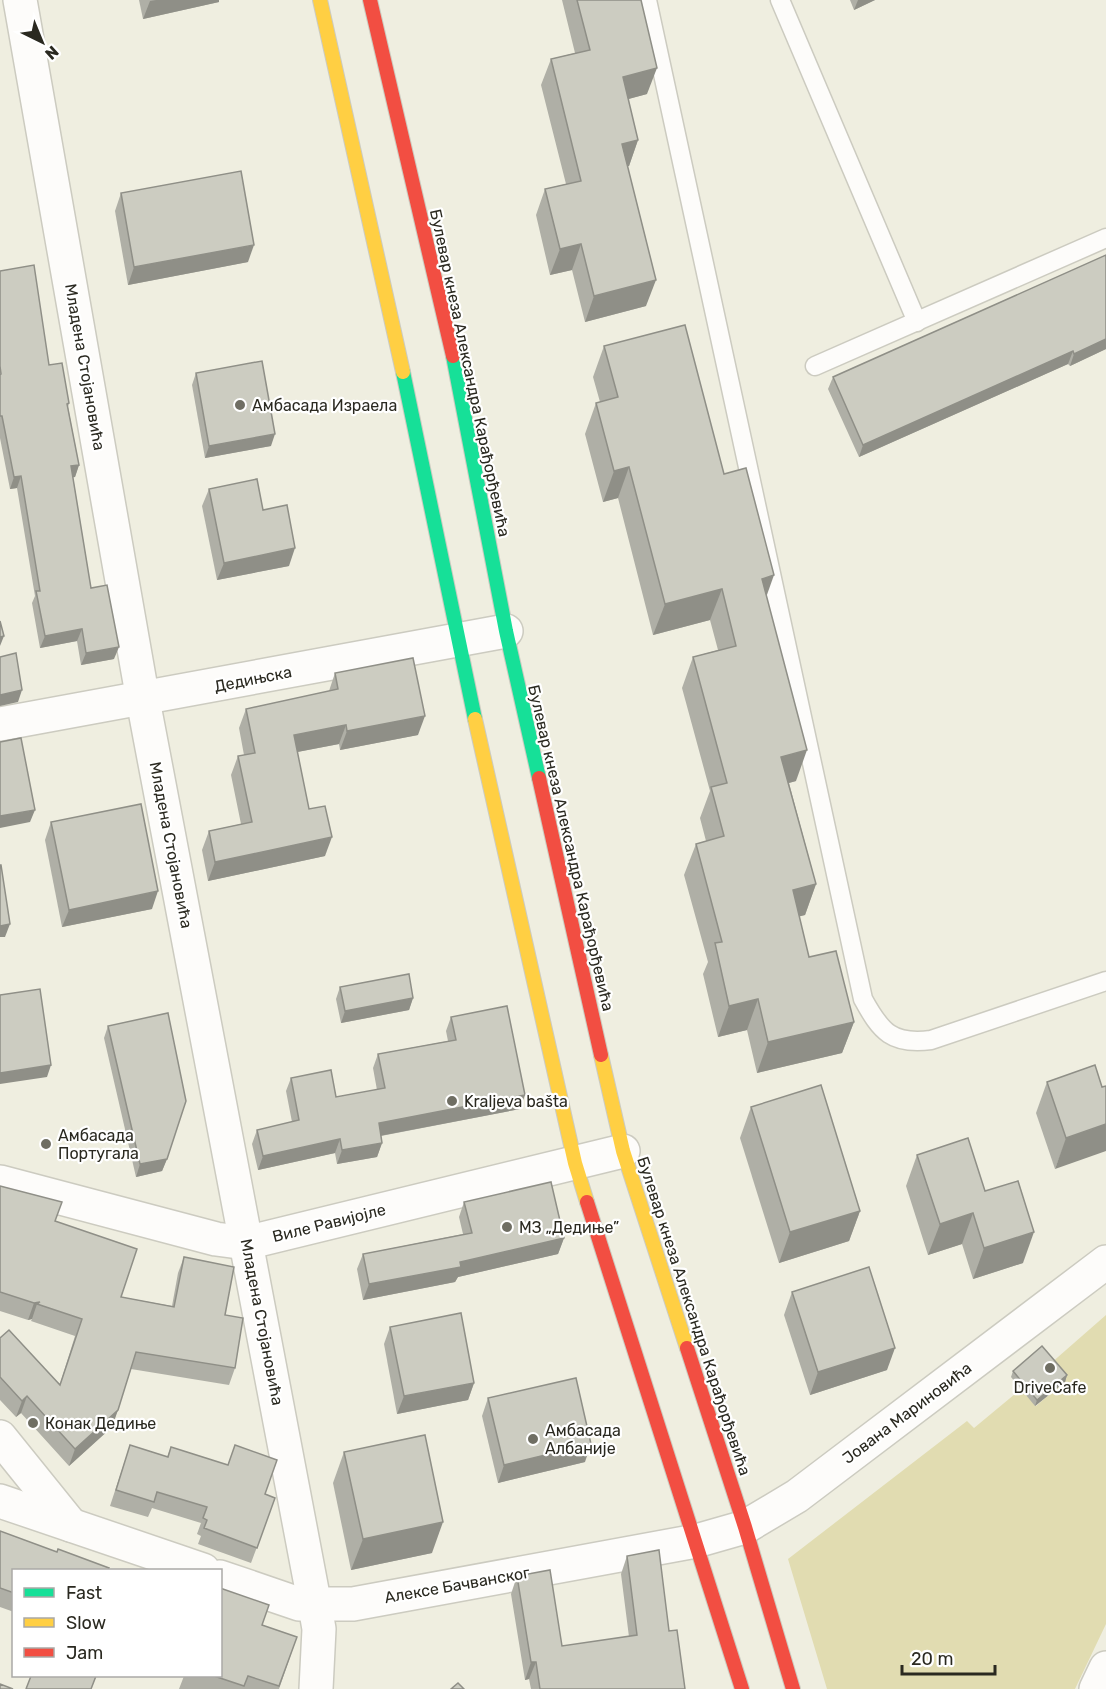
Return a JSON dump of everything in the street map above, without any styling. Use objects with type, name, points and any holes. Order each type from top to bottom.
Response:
[{"type":"street","name":"Младена Стојановића","points":[[20,0],[143,700],[315,1606],[319,1629],[316,1689]]},
{"type":"street","points":[[320,0],[392,316],[457,639],[575,1163],[742,1689]]},
{"type":"street","name":"Булевар кнеза Александра Карађорђевића","points":[[370,0],[446,322],[506,631],[623,1151],[745,1527],[793,1689]]},
{"type":"street","name":"Дедињска","points":[[0,724],[143,700],[506,631]]},
{"type":"street","name":"Виле Равијојле","points":[[0,1182],[216,1239],[246,1243],[623,1151]]},
{"type":"street","name":"Јована Мариновића","points":[[696,1541],[745,1527],[796,1496],[1106,1262]]},
{"type":"street","points":[[0,1437],[71,1525]]},
{"type":"street","points":[[0,1501],[200,1569]]},
{"type":"street","name":"Алексе Бачванског","points":[[222,1578],[299,1604],[315,1606],[353,1604],[696,1541]]},
{"type":"street","points":[[1096,1689],[1106,1668]]},
{"type":"lane","points":[[647,0],[864,999],[874,1019],[890,1036],[911,1042],[931,1040],[1106,981]]},
{"type":"lane","points":[[780,0],[917,322]]},
{"type":"lane","points":[[815,366],[1106,238]]},
{"type":"shaded area","points":[[1106,1315],[1106,1624],[1075,1689],[827,1689],[788,1559],[967,1421],[974,1428],[1021,1389],[1036,1406],[1064,1382],[1050,1364]]},
{"type":"building","points":[[577,0],[641,0],[657,68],[623,77],[638,140],[622,144],[656,280],[594,296],[581,244],[560,249],[545,189],[581,181],[551,59],[590,50]]},
{"type":"building","points":[[241,171],[254,245],[134,267],[121,193]]},
{"type":"building","points":[[1106,255],[1106,339],[1074,354],[1073,351],[863,445],[833,377]]},
{"type":"building","points":[[34,265],[49,365],[62,363],[69,403],[67,404],[79,465],[71,466],[91,588],[107,585],[119,647],[86,653],[82,629],[45,636],[36,591],[40,591],[21,476],[14,477],[2,416],[0,416],[0,271]]},
{"type":"building","points":[[685,325],[724,474],[746,468],[774,575],[762,579],[807,750],[781,757],[816,884],[793,890],[809,957],[836,951],[854,1022],[768,1042],[758,999],[729,1006],[715,943],[722,942],[696,844],[724,836],[711,787],[727,783],[693,657],[736,646],[722,589],[665,604],[629,467],[614,471],[596,403],[618,397],[604,346]]},
{"type":"building","points":[[262,361],[275,434],[209,446],[196,373]]},
{"type":"building","points":[[257,479],[263,510],[287,505],[295,548],[224,563],[209,489]]},
{"type":"building","points":[[0,621],[4,636],[0,637]]},
{"type":"building","points":[[16,653],[22,690],[0,695],[0,657]]},
{"type":"building","points":[[413,658],[425,716],[347,731],[346,725],[294,735],[309,809],[325,806],[332,837],[215,862],[209,831],[252,822],[238,756],[255,753],[246,709],[338,689],[335,673]]},
{"type":"building","points":[[21,738],[35,810],[0,816],[0,742]]},
{"type":"building","points":[[141,804],[158,891],[69,910],[51,822]]},
{"type":"building","points":[[0,865],[10,924],[0,926]]},
{"type":"building","points":[[409,974],[413,998],[345,1011],[340,987]]},
{"type":"building","points":[[40,989],[51,1065],[0,1073],[0,995]]},
{"type":"building","points":[[507,1006],[525,1095],[379,1123],[382,1143],[342,1150],[340,1139],[263,1156],[257,1130],[299,1120],[291,1078],[331,1070],[336,1097],[385,1088],[378,1054],[456,1040],[451,1017]]},
{"type":"building","points":[[168,1013],[186,1101],[167,1159],[140,1164],[108,1026]]},
{"type":"building","points":[[1095,1065],[1102,1087],[1106,1086],[1106,1124],[1066,1138],[1047,1082]]},
{"type":"building","points":[[821,1085],[860,1211],[790,1232],[751,1107]]},
{"type":"building","points":[[968,1138],[985,1191],[1018,1181],[1034,1232],[984,1248],[973,1213],[940,1224],[917,1155]]},
{"type":"building","points":[[551,1182],[564,1238],[460,1262],[461,1267],[369,1284],[363,1254],[472,1233],[464,1202]]},
{"type":"building","points":[[0,1186],[62,1202],[55,1221],[137,1249],[121,1297],[174,1307],[184,1257],[234,1267],[225,1315],[243,1318],[235,1368],[136,1352],[118,1410],[75,1449],[27,1396],[22,1401],[0,1377],[0,1338],[9,1330],[60,1385],[82,1319],[37,1304],[40,1302],[34,1303],[0,1292]]},
{"type":"building","points":[[869,1267],[895,1348],[818,1372],[792,1292]]},
{"type":"building","points":[[461,1313],[474,1383],[404,1396],[390,1327]]},
{"type":"building","points":[[1042,1346],[1067,1375],[1037,1400],[1013,1371]]},
{"type":"building","name":"Амбасада Албаније","points":[[576,1378],[591,1444],[504,1465],[488,1398]]},
{"type":"building","points":[[425,1435],[443,1522],[363,1539],[344,1452]]},
{"type":"building","points":[[130,1445],[168,1457],[171,1447],[228,1465],[235,1445],[277,1460],[265,1494],[275,1498],[257,1548],[204,1528],[207,1520],[203,1518],[207,1507],[157,1492],[154,1502],[116,1490]]},
{"type":"building","points":[[0,1531],[109,1568],[12,1569],[12,1592],[0,1588]]},
{"type":"building","points":[[659,1550],[669,1631],[677,1630],[685,1689],[540,1689],[536,1662],[531,1662],[517,1576],[550,1570],[562,1646],[637,1635],[627,1556]]},
{"type":"building","points":[[222,1589],[269,1605],[262,1625],[297,1637],[279,1686],[248,1676],[244,1686],[217,1677],[222,1677]]},
{"type":"building","points":[[31,1677],[96,1677],[91,1689],[26,1689]]},
{"type":"building","points":[[458,1683],[464,1689],[451,1689]]},
{"type":"building","points":[[0,1684],[13,1689],[0,1689]]},
{"type":"traffic: fast","points":[[453,356],[506,631],[539,778]]},
{"type":"traffic: fast","points":[[403,372],[475,719]]},
{"type":"traffic: slow","points":[[320,0],[403,372]]},
{"type":"traffic: slow","points":[[475,719],[575,1163],[587,1202]]},
{"type":"traffic: slow","points":[[601,1055],[623,1151],[687,1348]]},
{"type":"traffic: jam","points":[[370,0],[453,356]]},
{"type":"traffic: jam","points":[[539,778],[601,1055]]},
{"type":"traffic: jam","points":[[587,1202],[742,1689]]},
{"type":"traffic: jam","points":[[687,1348],[745,1527],[793,1689]]},
{"type":"place","name":"Амбасада Израела","points":[[240,405]]},
{"type":"place","name":"Kraljeva bašta","points":[[452,1101]]},
{"type":"place","name":"Амбасада Португала","points":[[46,1144]]},
{"type":"place","name":"МЗ „Дедиње”","points":[[507,1227]]},
{"type":"place","name":"DriveCafe","points":[[1050,1368]]},
{"type":"place","name":"Конак Дедиње","points":[[33,1423]]},
{"type":"place","name":"Амбасада Албаније","points":[[533,1439]]}]
